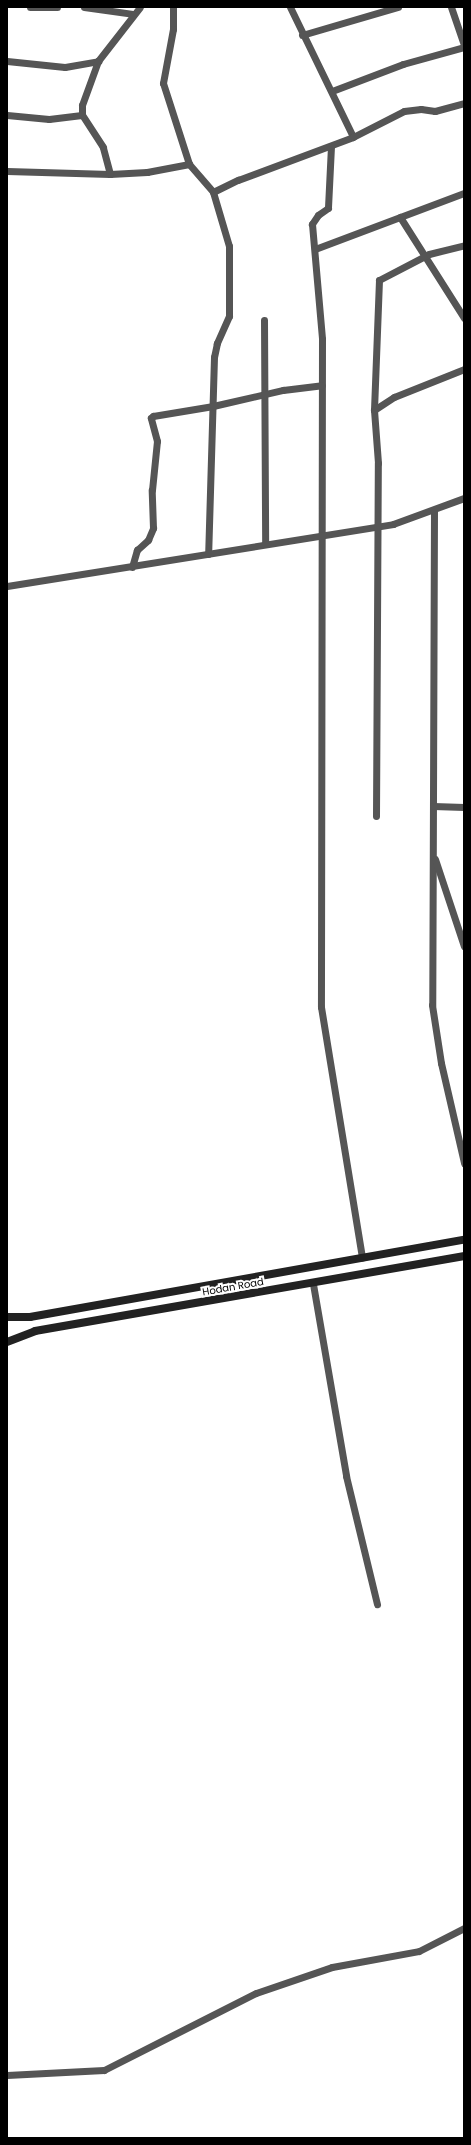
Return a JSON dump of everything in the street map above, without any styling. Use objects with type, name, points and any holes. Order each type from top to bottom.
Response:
[{"type":"main road","name":"Hodan Road","points":[[7,1317],[30,1317],[464,1240]]},
{"type":"main road","name":"Hodan Road","points":[[7,1342],[35,1331],[314,1284],[464,1256]]},
{"type":"street","points":[[30,7],[57,7]]},
{"type":"street","points":[[84,7],[133,14]]},
{"type":"street","points":[[110,174],[103,147],[82,115],[82,105],[98,61],[133,14],[140,7]]},
{"type":"street","points":[[174,7],[173,29],[164,83],[189,164],[213,192],[229,246],[229,316],[215,350],[208,554]]},
{"type":"street","points":[[290,7],[302,35],[332,91],[353,137]]},
{"type":"street","points":[[302,35],[398,7]]},
{"type":"street","points":[[332,91],[403,64],[464,46],[451,7]]},
{"type":"street","points":[[7,61],[65,66],[98,61]]},
{"type":"street","points":[[213,192],[238,180],[353,137],[404,112],[421,109],[435,111],[464,103]]},
{"type":"street","points":[[7,115],[49,119],[82,115]]},
{"type":"street","points":[[331,146],[328,208],[318,215],[312,224],[322,339],[321,1007],[362,1258]]},
{"type":"street","points":[[7,171],[110,174],[147,172],[189,164]]},
{"type":"street","points":[[315,249],[464,193]]},
{"type":"street","points":[[400,217],[464,318]]},
{"type":"street","points":[[376,816],[378,462],[374,410],[379,280],[425,257],[464,244]]},
{"type":"street","points":[[264,320],[266,395],[265,544]]},
{"type":"street","points":[[374,410],[394,397],[464,369]]},
{"type":"street","points":[[132,567],[137,550],[148,540],[153,528],[152,490],[157,441],[151,418],[156,413],[213,406],[283,390],[322,385]]},
{"type":"street","points":[[7,586],[132,567],[377,526],[434,510],[464,498]]},
{"type":"street","points":[[434,510],[432,1005],[441,1063],[464,1163]]},
{"type":"street","points":[[433,806],[464,807]]},
{"type":"street","points":[[433,854],[464,946]]},
{"type":"street","points":[[314,1284],[346,1476],[377,1604]]},
{"type":"street","points":[[7,2074],[104,2070],[256,1994],[332,1966],[419,1951],[464,1928]]}]
